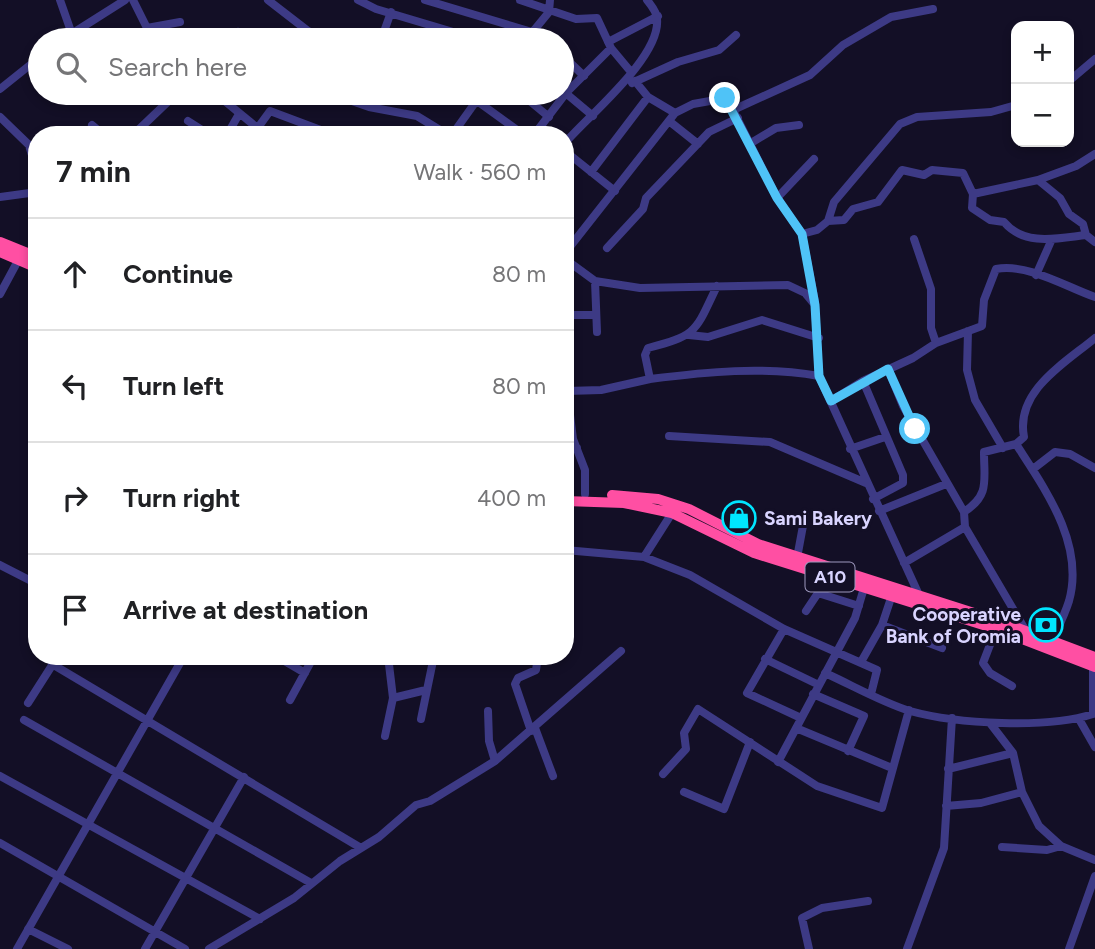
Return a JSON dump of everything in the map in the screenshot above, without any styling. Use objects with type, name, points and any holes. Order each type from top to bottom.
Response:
[{"type":"highway","points":[[0,242],[28,262]]},
{"type":"highway","points":[[0,253],[28,257]]},
{"type":"highway","name":"A10","points":[[574,494],[657,499],[689,509],[758,544],[894,592],[997,625],[1026,631],[1094,662]]},
{"type":"highway","name":"A10","points":[[574,501],[624,503],[672,513],[754,553],[864,588],[919,595],[1094,662]]},
{"type":"street","points":[[60,0],[70,28]]},
{"type":"street","points":[[85,28],[125,0]]},
{"type":"street","points":[[133,0],[147,28],[180,22]]},
{"type":"street","points":[[268,0],[304,28]]},
{"type":"street","points":[[358,0],[444,28]]},
{"type":"street","points":[[425,0],[462,5],[522,28]]},
{"type":"street","points":[[520,0],[576,19],[597,18],[609,45],[631,72]]},
{"type":"street","points":[[535,28],[549,12],[551,0]]},
{"type":"street","points":[[647,0],[656,14]]},
{"type":"street","points":[[574,134],[620,88],[657,34],[658,0]]},
{"type":"street","points":[[607,248],[643,209],[646,198],[709,132],[736,114],[810,75],[844,45],[891,17],[933,9]]},
{"type":"street","points":[[385,28],[391,12]]},
{"type":"street","points":[[574,84],[609,45],[656,14]]},
{"type":"street","points":[[620,88],[678,62],[719,50],[736,35]]},
{"type":"street","points":[[1074,77],[1095,60]]},
{"type":"street","points":[[574,66],[584,76]]},
{"type":"street","points":[[0,89],[28,67]]},
{"type":"street","points":[[635,81],[648,97],[675,113]]},
{"type":"street","points":[[591,172],[648,97]]},
{"type":"street","points":[[574,242],[675,113],[693,104],[725,98],[736,114],[777,198],[802,234],[819,338],[819,376],[850,449],[919,595]]},
{"type":"street","points":[[574,100],[593,116]]},
{"type":"street","points":[[142,126],[164,105]]},
{"type":"street","points":[[229,105],[253,126]]},
{"type":"street","points":[[363,105],[416,116],[434,126]]},
{"type":"street","points":[[457,126],[473,105]]},
{"type":"street","points":[[490,105],[514,126]]},
{"type":"street","points":[[534,105],[549,117]]},
{"type":"street","points":[[542,126],[556,105]]},
{"type":"street","points":[[802,234],[817,230],[828,221],[834,202],[900,124],[917,117],[992,112],[1011,106]]},
{"type":"street","points":[[259,126],[270,111],[304,126]]},
{"type":"street","points":[[232,126],[239,114]]},
{"type":"street","points":[[0,117],[28,144]]},
{"type":"street","points":[[188,121],[196,126]]},
{"type":"street","points":[[669,121],[698,144]]},
{"type":"street","points":[[751,143],[776,128],[799,125]]},
{"type":"street","points":[[973,194],[1038,180],[1076,166],[1095,154]]},
{"type":"street","points":[[574,158],[615,191]]},
{"type":"street","points":[[777,198],[814,159]]},
{"type":"street","points":[[828,221],[844,220],[853,209],[878,202],[902,170],[924,175],[932,170],[963,173],[973,194],[972,208],[990,220],[1004,222],[1009,228],[1038,240],[1086,235]]},
{"type":"street","points":[[1038,180],[1060,198],[1069,214],[1083,225],[1086,235],[1095,242]]},
{"type":"street","points":[[0,197],[28,193]]},
{"type":"street","points":[[914,239],[931,289],[931,328],[936,343]]},
{"type":"street","points":[[1037,275],[1052,239]]},
{"type":"street","points":[[0,294],[20,257]]},
{"type":"street","points":[[574,266],[595,281],[640,288],[788,285],[805,292],[815,305]]},
{"type":"street","points":[[831,401],[936,343],[982,326],[984,300],[996,269],[1007,267],[1037,275],[1095,297]]},
{"type":"street","points":[[595,281],[597,332]]},
{"type":"street","points":[[650,379],[645,355],[648,348],[689,335],[696,330],[717,286]]},
{"type":"street","points":[[574,315],[596,315]]},
{"type":"street","points":[[689,335],[708,337],[762,320],[819,338]]},
{"type":"street","points":[[968,331],[967,370],[975,400],[1003,448]]},
{"type":"street","points":[[964,512],[979,503],[985,489],[984,452],[1016,444],[1024,437],[1021,424],[1026,409],[1046,375],[1095,338]]},
{"type":"street","points":[[888,369],[903,406],[964,512],[965,527],[1026,631]]},
{"type":"street","points":[[574,388],[601,390],[650,379],[713,372],[785,370],[819,376]]},
{"type":"street","points":[[863,381],[885,437],[896,456],[903,484],[873,499]]},
{"type":"street","points":[[574,432],[585,470],[585,494]]},
{"type":"street","points":[[669,436],[770,442],[866,483]]},
{"type":"street","points":[[850,449],[885,437]]},
{"type":"street","points":[[1016,444],[1054,504],[1066,536],[1072,565],[1070,597],[1052,641]]},
{"type":"street","points":[[1033,469],[1055,452],[1069,454],[1095,468]]},
{"type":"street","points":[[879,511],[946,484]]},
{"type":"street","points":[[644,556],[672,513]]},
{"type":"street","points":[[797,558],[805,515]]},
{"type":"street","points":[[904,563],[965,527]]},
{"type":"street","points":[[574,551],[644,556],[711,586],[784,629],[877,670],[870,694]]},
{"type":"street","points":[[0,565],[28,579]]},
{"type":"street","points":[[778,762],[859,607],[864,588]]},
{"type":"street","points":[[861,662],[882,625],[894,592]]},
{"type":"street","points":[[806,611],[818,593],[859,607]]},
{"type":"street","points":[[882,625],[942,648]]},
{"type":"street","points":[[997,625],[983,663],[990,673],[1012,686]]},
{"type":"street","points":[[784,629],[747,693],[801,719]]},
{"type":"street","points":[[209,949],[294,898],[311,883],[379,836],[416,805],[430,801],[495,761],[621,651]]},
{"type":"street","points":[[765,659],[819,685]]},
{"type":"street","points":[[825,673],[909,710],[990,723],[1079,719],[1093,714],[1094,662]]},
{"type":"street","points":[[28,703],[52,665]]},
{"type":"street","points":[[63,665],[147,720],[360,848]]},
{"type":"street","points":[[16,949],[179,665]]},
{"type":"street","points":[[291,665],[305,673]]},
{"type":"street","points":[[290,700],[309,665]]},
{"type":"street","points":[[385,736],[393,698],[389,665]]},
{"type":"street","points":[[421,719],[433,665]]},
{"type":"street","points":[[537,665],[536,670],[518,678],[514,684],[553,776]]},
{"type":"street","points":[[393,698],[426,690]]},
{"type":"street","points":[[813,694],[864,716],[848,751]]},
{"type":"street","points":[[663,774],[685,749],[684,733],[698,709],[817,786],[882,808],[909,710]]},
{"type":"street","points":[[488,711],[489,741],[495,761]]},
{"type":"street","points":[[908,949],[944,848],[952,718]]},
{"type":"street","points":[[1079,719],[1095,747]]},
{"type":"street","points":[[24,720],[311,883]]},
{"type":"street","points":[[990,723],[1013,753],[1022,792],[1039,826],[1061,846],[1095,860]]},
{"type":"street","points":[[796,728],[892,768]]},
{"type":"street","points":[[684,792],[724,809],[750,742]]},
{"type":"street","points":[[948,769],[1013,753]]},
{"type":"street","points":[[0,776],[260,919]]},
{"type":"street","points":[[145,949],[244,777]]},
{"type":"street","points":[[946,806],[981,803],[1022,792]]},
{"type":"street","points":[[0,843],[185,949]]},
{"type":"street","points":[[1002,847],[1047,850],[1061,846]]},
{"type":"street","points":[[1069,949],[1095,876]]},
{"type":"street","points":[[809,949],[802,918],[822,908],[868,901]]},
{"type":"street","points":[[28,929],[68,949]]},
{"type":"street","points":[[46,949],[50,940]]},
{"type":"place","name":"Sami Bakery","points":[[739,518]]},
{"type":"place","name":"Cooperative Bank of Oromia","points":[[1046,625]]},
{"type":"route","points":[[725,98],[777,198],[802,234],[811,273],[819,338],[819,376],[831,401],[888,369],[915,429]]}]
